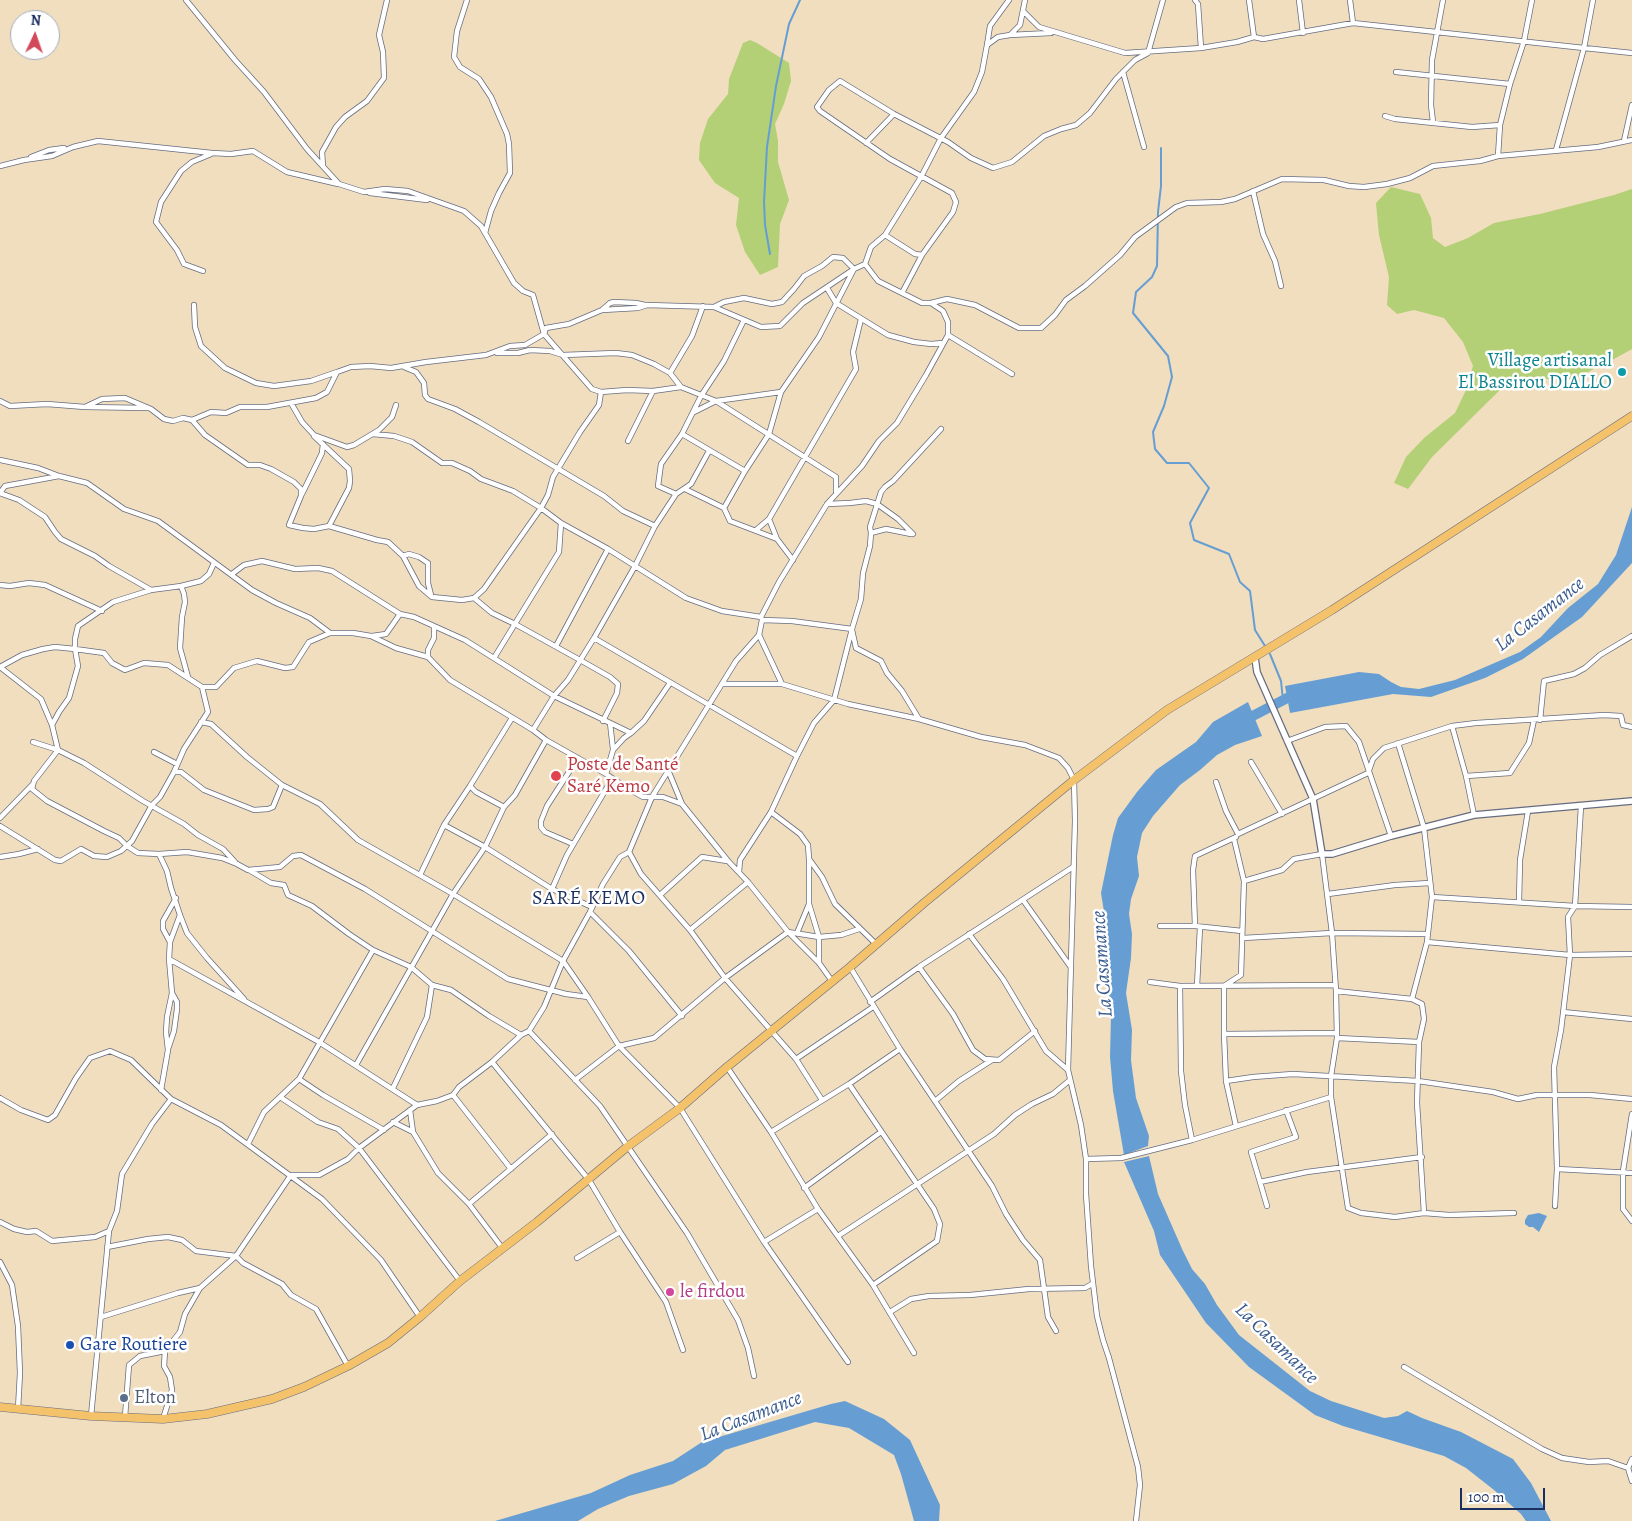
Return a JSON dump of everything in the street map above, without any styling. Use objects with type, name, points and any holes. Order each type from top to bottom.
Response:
[{"type":"main road","points":[[0,1407],[125,1418],[164,1419],[206,1414],[272,1399],[304,1387],[348,1366],[388,1343],[460,1281],[589,1180],[627,1147],[680,1108],[770,1031],[850,967],[1074,780],[1167,710],[1255,658],[1632,416]]},
{"type":"main road","points":[[1610,431],[1632,422]]},
{"type":"street","points":[[186,0],[264,92],[307,149],[339,184]]},
{"type":"street","points":[[323,166],[322,152],[336,127],[367,101],[384,78],[383,52],[379,35],[387,0]]},
{"type":"street","points":[[467,0],[457,31],[454,57],[460,67],[478,79],[491,96],[509,144],[510,173],[491,211],[485,233]]},
{"type":"street","points":[[486,355],[510,346],[525,345],[544,334],[546,328],[569,324],[602,310],[638,308],[647,305],[714,307],[761,327],[780,326],[803,303],[854,269],[865,264],[871,247],[885,235],[921,177],[941,138],[974,92],[982,72],[990,26],[1008,0]]},
{"type":"street","points":[[1010,35],[1020,25],[1025,0]]},
{"type":"street","points":[[902,293],[922,255],[953,212],[956,202],[952,193],[921,177],[866,143],[820,111],[817,107],[829,90],[840,82],[894,114],[941,138],[971,158],[993,168],[1012,162],[1044,136],[1076,125],[1090,113],[1116,79],[1135,60],[1148,53],[1163,0]]},
{"type":"street","points":[[1195,0],[1198,4],[1201,48]]},
{"type":"street","points":[[1249,0],[1254,37]]},
{"type":"street","points":[[1299,0],[1303,32]]},
{"type":"street","points":[[1350,0],[1353,22]]},
{"type":"street","points":[[1433,122],[1432,75],[1436,33],[1442,0]]},
{"type":"street","points":[[1498,156],[1500,126],[1510,84],[1524,41],[1532,0]]},
{"type":"street","points":[[1556,150],[1584,48],[1593,0]]},
{"type":"street","points":[[1023,11],[1039,28],[1125,54],[1201,48],[1254,37],[1263,39],[1353,22],[1436,33],[1632,53]]},
{"type":"street","points":[[987,45],[998,37],[1052,32]]},
{"type":"street","points":[[1124,72],[1144,147]]},
{"type":"street","points":[[1396,72],[1510,84]]},
{"type":"street","points":[[1624,141],[1632,105]]},
{"type":"street","points":[[866,143],[894,114]]},
{"type":"street","points":[[1385,116],[1394,119],[1472,127],[1500,126]]},
{"type":"street","points":[[865,264],[878,281],[922,303],[947,299],[974,305],[1019,328],[1041,328],[1055,315],[1066,300],[1120,255],[1135,237],[1176,207],[1187,203],[1221,202],[1235,199],[1282,179],[1324,180],[1349,186],[1364,187],[1410,178],[1433,166],[1457,164],[1498,156],[1598,147],[1632,140]]},
{"type":"street","points":[[0,166],[52,156],[73,147],[98,141],[212,153],[231,154],[253,151],[288,172],[364,192],[385,189],[408,191],[464,210],[481,226],[514,283],[523,291],[533,295],[544,334],[592,389],[601,392],[653,391],[681,386]]},
{"type":"street","points":[[203,272],[184,264],[173,244],[164,235],[156,222],[161,202],[181,171],[192,162],[212,153]]},
{"type":"street","points":[[1253,191],[1263,234],[1275,261],[1281,286]]},
{"type":"street","points":[[885,235],[916,254],[922,255]]},
{"type":"street","points":[[714,307],[724,302],[744,298],[772,304],[782,302],[804,276],[822,266],[832,257],[843,258],[854,269]]},
{"type":"street","points":[[724,508],[769,434],[781,392],[819,337],[854,269]]},
{"type":"street","points":[[827,288],[836,303],[888,335],[914,342],[943,343]]},
{"type":"street","points":[[291,1175],[319,1175],[348,1159],[359,1148],[417,1105],[453,1095],[459,1087],[492,1062],[520,1036],[529,1031],[544,1007],[562,962],[620,857],[629,852],[652,798],[736,661],[759,636],[762,619],[779,582],[826,504],[862,466],[897,422],[926,375],[948,334],[948,322],[943,311],[931,303]]},
{"type":"street","points":[[194,305],[195,327],[201,346],[225,368],[256,383],[274,386],[311,381],[351,367],[391,368],[505,352],[518,353],[530,350],[550,351],[562,355],[616,353],[632,355],[670,373],[681,386],[716,401],[836,477],[836,492]]},
{"type":"street","points":[[670,373],[692,336],[703,306]]},
{"type":"street","points":[[756,530],[769,519],[803,457],[856,369],[853,352],[860,319]]},
{"type":"street","points":[[676,494],[658,486],[662,464],[682,434],[701,396],[724,361],[744,320]]},
{"type":"street","points":[[948,334],[1012,374]]},
{"type":"street","points":[[403,366],[416,372],[424,383],[425,395],[428,399],[454,409],[604,496],[624,511],[655,526]]},
{"type":"street","points":[[85,407],[102,399],[126,398],[151,409],[164,419],[173,421],[183,418],[192,420],[211,412],[226,413],[240,407],[267,407],[316,398],[326,392],[337,372]]},
{"type":"street","points":[[628,441],[653,391]]},
{"type":"street","points":[[323,444],[322,453],[289,525],[314,529],[329,526],[388,542],[403,556],[419,586],[432,597],[462,600],[474,598],[484,589],[500,568],[541,508],[548,496],[553,477],[599,405],[601,392]]},
{"type":"street","points":[[693,413],[716,401],[781,392]]},
{"type":"street","points":[[0,400],[10,406],[47,404],[151,409]]},
{"type":"street","points":[[290,403],[302,422],[349,469],[350,480],[342,504],[329,526]]},
{"type":"street","points":[[314,435],[347,448],[354,446],[373,434],[392,417],[396,405]]},
{"type":"street","points":[[192,420],[205,435],[248,466],[260,465],[294,482],[301,489],[301,496]]},
{"type":"street","points":[[739,872],[740,860],[771,812],[814,723],[834,700],[861,599],[863,573],[870,546],[870,526],[881,492],[941,428]]},
{"type":"street","points":[[373,434],[394,436],[412,442],[442,463],[452,463],[470,471],[481,479],[513,491],[541,508],[561,524],[608,550],[686,598],[722,611],[762,619],[792,620],[852,629]]},
{"type":"street","points":[[682,434],[745,471]]},
{"type":"street","points":[[533,730],[554,696],[568,680],[594,638],[635,566],[655,526],[676,494],[691,484],[709,451]]},
{"type":"street","points":[[0,460],[38,468],[59,476],[87,483],[124,509],[158,521],[252,590],[310,618],[330,632]]},
{"type":"street","points":[[59,476],[5,486],[0,493],[19,500],[45,517],[61,538],[151,590]]},
{"type":"street","points":[[684,489],[724,508],[730,521],[777,539]]},
{"type":"street","points":[[826,504],[866,501],[877,504],[898,519],[913,534],[886,529],[871,533]]},
{"type":"street","points":[[769,519],[777,539],[793,560]]},
{"type":"street","points":[[494,658],[559,552],[561,524]]},
{"type":"street","points":[[556,646],[608,550]]},
{"type":"street","points":[[403,556],[409,554],[419,557],[428,563],[428,583],[432,597]]},
{"type":"street","points":[[232,574],[244,565],[262,561],[295,569],[318,568],[332,571],[400,614],[414,616],[465,640],[554,696],[602,721],[631,733]]},
{"type":"street","points":[[52,725],[69,698],[78,666],[75,638],[78,626],[113,602],[151,590],[202,582],[209,574],[214,563]]},
{"type":"street","points":[[0,584],[10,586],[29,583],[45,585],[102,611]]},
{"type":"street","points":[[180,586],[185,602],[180,648],[188,677]]},
{"type":"street","points":[[474,598],[492,613],[556,646],[610,677],[618,684],[616,693],[602,721]]},
{"type":"street","points":[[58,750],[52,725],[41,699],[0,666],[22,655],[55,647],[104,653],[112,663],[125,670],[144,664],[168,665],[202,687],[216,687],[234,668],[257,661],[285,668],[293,667],[310,642],[330,632],[371,636],[386,634],[400,614]]},
{"type":"street","points":[[428,657],[428,650],[434,638],[434,626]]},
{"type":"street","points":[[852,629],[856,648],[881,661],[887,673],[902,691],[919,719]]},
{"type":"street","points":[[371,636],[396,648],[428,657],[450,680],[533,730],[546,740],[643,797],[663,797],[682,804]]},
{"type":"street","points":[[759,636],[782,684]]},
{"type":"street","points":[[1540,720],[1544,681],[1574,674],[1585,668],[1600,655],[1632,636]]},
{"type":"street","points":[[594,638],[797,756]]},
{"type":"street","points":[[1255,658],[1257,672],[1313,799],[1328,894],[1332,933],[1337,1036],[1331,1076],[1331,1097],[1348,1208],[1361,1213],[1395,1217],[1424,1213],[1449,1215],[1514,1213]]},
{"type":"street","points":[[1244,664],[1257,672]]},
{"type":"street","points":[[613,750],[644,721],[670,683]]},
{"type":"street","points":[[722,684],[782,684],[834,700],[919,719],[981,737],[1025,745],[1059,758],[1068,768],[1074,780],[1075,821],[1068,1070],[1086,1159],[1086,1194],[1092,1284],[1103,1340],[1138,1467],[1140,1485],[1136,1521]]},
{"type":"street","points":[[0,826],[55,860],[62,860],[81,850],[94,856],[107,858],[121,851],[132,841],[152,806],[160,797],[174,772],[184,748],[208,712],[202,687]]},
{"type":"street","points":[[1197,986],[1197,927],[1193,870],[1195,856],[1234,839],[1238,834],[1368,773],[1373,759],[1384,748],[1452,726],[1604,715],[1620,716],[1623,725],[1632,727]]},
{"type":"street","points":[[420,876],[444,825],[512,718]]},
{"type":"street","points":[[1466,776],[1510,773],[1529,743],[1534,720]]},
{"type":"street","points":[[202,722],[211,724],[247,757],[282,785],[320,804],[358,840],[453,894],[562,962],[588,996],[619,1046],[680,1108],[764,1242],[848,1362]]},
{"type":"street","points":[[606,774],[613,750],[610,723]]},
{"type":"street","points":[[1288,741],[1325,727],[1346,726],[1359,742],[1391,836]]},
{"type":"street","points":[[1452,726],[1466,776],[1474,815]]},
{"type":"street","points":[[356,1065],[453,894],[485,847],[504,807],[515,795],[546,740]]},
{"type":"street","points":[[33,742],[58,750],[84,763],[223,849],[237,864]]},
{"type":"street","points":[[1398,742],[1424,828],[1432,897],[1427,942],[1412,999]]},
{"type":"street","points":[[0,818],[32,785],[58,750]]},
{"type":"street","points":[[154,752],[177,764]]},
{"type":"street","points":[[573,844],[544,832],[541,827],[541,821],[547,806],[578,758]]},
{"type":"street","points":[[1251,762],[1282,814]]},
{"type":"street","points":[[668,770],[682,804],[788,932],[819,963],[832,981]]},
{"type":"street","points":[[174,772],[181,772],[204,790],[254,810],[272,807],[282,785]]},
{"type":"street","points":[[552,888],[573,844],[612,779]]},
{"type":"street","points":[[1216,782],[1226,811],[1238,834]]},
{"type":"street","points":[[32,785],[32,789],[48,801],[119,838],[138,853],[187,852],[222,858],[271,883],[284,885],[288,895],[312,906],[373,950],[411,967],[432,985],[452,990],[520,1036]]},
{"type":"street","points":[[470,786],[476,792],[504,807]]},
{"type":"street","points":[[1244,881],[1282,870],[1294,859],[1332,854],[1391,836],[1474,815],[1632,801]]},
{"type":"street","points":[[1555,1206],[1557,1170],[1554,1067],[1561,1030],[1570,955],[1568,918],[1575,906],[1580,806]]},
{"type":"street","points":[[1519,902],[1520,860],[1528,811]]},
{"type":"street","points":[[771,812],[800,834],[808,845],[809,904],[819,937],[819,963]]},
{"type":"street","points":[[444,825],[591,910],[629,951],[682,1016]]},
{"type":"street","points":[[1224,986],[1241,975],[1244,881],[1234,839]]},
{"type":"street","points":[[0,857],[38,849]]},
{"type":"street","points":[[629,852],[641,874],[690,930],[725,978],[796,1059],[822,1100]]},
{"type":"street","points":[[159,854],[167,871],[187,933],[246,1002]]},
{"type":"street","points":[[248,870],[280,867],[292,856],[301,855],[365,889],[508,979],[551,990],[588,996]]},
{"type":"street","points":[[660,894],[702,858],[728,861]]},
{"type":"street","points":[[809,859],[822,876],[835,904],[876,944]]},
{"type":"street","points":[[870,1002],[969,934],[1073,867]]},
{"type":"street","points":[[690,930],[748,882]]},
{"type":"street","points":[[1328,894],[1395,885],[1430,883]]},
{"type":"street","points":[[1432,897],[1575,906],[1632,907]]},
{"type":"street","points":[[170,942],[163,929],[163,921],[176,898]]},
{"type":"street","points":[[1023,900],[1070,966]]},
{"type":"street","points":[[797,933],[809,904]]},
{"type":"street","points":[[168,1050],[166,1024],[172,993],[169,959],[170,942],[180,915]]},
{"type":"street","points":[[1160,926],[1242,931]]},
{"type":"street","points":[[575,1080],[619,1046],[654,1038],[725,978],[788,932],[819,937],[841,935],[859,929]]},
{"type":"street","points":[[1243,938],[1332,933],[1428,934]]},
{"type":"street","points":[[969,934],[1002,979],[1046,1050],[1068,1070]]},
{"type":"street","points":[[1427,942],[1570,955],[1632,954]]},
{"type":"street","points":[[248,1144],[264,1112],[299,1079],[373,950]]},
{"type":"street","points":[[169,959],[320,1042],[417,1105]]},
{"type":"street","points":[[850,967],[900,1050],[992,1186],[1018,1234],[1040,1260],[1048,1316],[1056,1331]]},
{"type":"street","points":[[920,967],[953,1014],[973,1050],[985,1059],[999,1060],[1035,1031]]},
{"type":"street","points":[[1150,982],[1180,986],[1334,985]]},
{"type":"street","points":[[393,1088],[427,1017],[432,985]]},
{"type":"street","points":[[1180,986],[1181,1071],[1192,1140]]},
{"type":"street","points":[[1224,986],[1226,1081],[1236,1126]]},
{"type":"street","points":[[1336,991],[1412,999],[1422,1004],[1424,1019],[1419,1042],[1417,1103],[1422,1157],[1424,1213]]},
{"type":"street","points":[[161,1090],[177,1009],[177,1002],[172,993]]},
{"type":"street","points":[[796,1059],[873,1007]]},
{"type":"street","points":[[1563,1012],[1632,1019]]},
{"type":"street","points":[[529,1031],[600,1106],[687,1233],[738,1320],[748,1348],[754,1376]]},
{"type":"street","points":[[1224,1034],[1337,1036],[1419,1042]]},
{"type":"street","points":[[771,1132],[900,1050]]},
{"type":"street","points":[[0,1098],[21,1110],[48,1120],[55,1115],[90,1058],[110,1051],[131,1060],[171,1099],[221,1125],[322,1199],[380,1260],[420,1317]]},
{"type":"street","points":[[935,1101],[973,1071],[992,1060]]},
{"type":"street","points":[[492,1062],[589,1180],[620,1232],[666,1302],[683,1350]]},
{"type":"street","points":[[727,1067],[771,1132],[818,1209],[873,1285],[914,1353]]},
{"type":"street","points":[[1226,1081],[1293,1074],[1418,1081],[1493,1092],[1518,1099],[1537,1095],[1590,1095],[1632,1099]]},
{"type":"street","points":[[299,1079],[384,1130]]},
{"type":"street","points":[[838,1236],[994,1134],[1014,1115],[1053,1094],[1070,1080]]},
{"type":"street","points":[[849,1084],[934,1209],[940,1224],[937,1242],[873,1285]]},
{"type":"street","points":[[453,1095],[511,1168]]},
{"type":"street","points":[[280,1097],[318,1122],[338,1129],[359,1148],[460,1281]]},
{"type":"street","points":[[1086,1159],[1122,1158],[1150,1151],[1331,1097]]},
{"type":"street","points":[[91,1416],[108,1231],[117,1212],[122,1174],[152,1124],[171,1099]]},
{"type":"street","points":[[410,1110],[413,1132],[438,1173],[469,1204],[503,1249]]},
{"type":"street","points":[[1267,1206],[1251,1152],[1296,1137],[1286,1110]]},
{"type":"street","points":[[1632,1114],[1623,1171],[1623,1209],[1632,1221]]},
{"type":"street","points":[[393,1122],[413,1132]]},
{"type":"street","points":[[804,1188],[881,1132]]},
{"type":"street","points":[[469,1204],[552,1134]]},
{"type":"street","points":[[1260,1182],[1307,1172],[1422,1157]]},
{"type":"street","points":[[1557,1170],[1632,1172]]},
{"type":"street","points":[[164,1419],[172,1390],[170,1377],[164,1366],[165,1351],[180,1332],[185,1314],[200,1288],[236,1256],[291,1175]]},
{"type":"street","points":[[764,1242],[818,1209]]},
{"type":"street","points":[[0,1222],[27,1232],[36,1231],[52,1241],[95,1237],[108,1231]]},
{"type":"street","points":[[577,1258],[620,1232]]},
{"type":"street","points":[[107,1247],[168,1237],[182,1240],[196,1251],[236,1256],[243,1263],[282,1284],[292,1295],[316,1309],[348,1366]]},
{"type":"street","points":[[0,1262],[12,1286],[18,1326],[20,1373],[18,1409]]},
{"type":"street","points":[[890,1312],[910,1300],[929,1296],[1085,1288],[1092,1284]]},
{"type":"street","points":[[101,1317],[200,1288]]},
{"type":"street","points":[[1085,1288],[1094,1295]]},
{"type":"street","points":[[125,1418],[129,1365],[140,1356],[165,1351]]},
{"type":"street","points":[[1404,1367],[1547,1452],[1562,1458],[1589,1462],[1608,1461],[1628,1468]]},
{"type":"street","points":[[1632,1459],[1628,1468],[1632,1481]]},
{"type":"green space","points":[[750,40],[789,63],[791,81],[775,124],[778,141],[778,162],[789,200],[780,224],[778,267],[760,275],[745,252],[736,225],[739,198],[715,183],[699,160],[700,143],[708,119],[728,94],[729,79],[743,43]]},
{"type":"green space","points":[[1391,187],[1420,194],[1431,218],[1433,238],[1445,247],[1468,238],[1494,223],[1540,214],[1632,189],[1632,349],[1574,379],[1532,379],[1506,384],[1432,457],[1408,489],[1394,483],[1406,457],[1424,438],[1455,413],[1466,390],[1473,366],[1463,342],[1444,318],[1414,310],[1397,314],[1387,305],[1389,277],[1379,235],[1376,203]]},
{"type":"water","points":[[1632,507],[1632,563],[1582,617],[1523,659],[1485,678],[1431,697],[1393,694],[1290,713],[1285,686],[1359,672],[1379,674],[1401,687],[1419,689],[1455,680],[1520,652],[1541,637],[1568,608],[1598,584],[1616,555]]},
{"type":"water","points":[[1248,702],[1262,736],[1235,745],[1217,755],[1180,785],[1153,816],[1142,833],[1137,857],[1139,876],[1131,899],[1129,914],[1132,934],[1126,993],[1132,1030],[1131,1060],[1136,1098],[1149,1136],[1148,1146],[1124,1155],[1113,1091],[1110,1057],[1111,1015],[1107,986],[1109,965],[1107,931],[1101,893],[1113,835],[1118,818],[1156,770],[1196,742],[1213,722]]},
{"type":"water","points":[[1149,1156],[1158,1194],[1192,1269],[1205,1284],[1217,1305],[1239,1335],[1310,1391],[1331,1401],[1384,1418],[1398,1416],[1407,1411],[1461,1432],[1513,1459],[1531,1483],[1551,1521],[1526,1521],[1521,1514],[1494,1490],[1466,1468],[1444,1456],[1343,1426],[1315,1415],[1249,1367],[1206,1323],[1160,1255],[1154,1231],[1124,1162]]},
{"type":"water","points":[[1539,1213],[1547,1216],[1539,1232],[1525,1224],[1525,1220],[1528,1215]]},
{"type":"water","points":[[845,1401],[884,1419],[910,1440],[940,1505],[939,1521],[914,1521],[894,1455],[849,1428],[815,1422],[725,1450],[706,1466],[673,1484],[629,1496],[598,1509],[578,1521],[495,1521],[591,1493],[630,1475],[673,1461],[702,1442]]},
{"type":"waterway","points":[[770,254],[765,225],[764,202],[767,147],[776,86],[789,24],[800,0]]},
{"type":"waterway","points":[[1161,148],[1157,266],[1152,277],[1136,292],[1133,313],[1168,356],[1172,377],[1164,406],[1153,432],[1155,449],[1167,463],[1189,463],[1209,488],[1190,523],[1194,540],[1229,554],[1240,582],[1250,591],[1255,630],[1265,646]]},
{"type":"waterway","points":[[1270,654],[1281,681],[1283,700]]},
{"type":"waterway","name":"La Casamance","points":[[1243,721],[1295,694],[1299,694]]},
{"type":"place","name":"Village artisanal El Bassirou DIALLO","points":[[1622,372]]},
{"type":"place","name":"Poste de Santé Saré Kemo","points":[[556,776]]},
{"type":"place","name":"le firdou","points":[[670,1292]]},
{"type":"place","name":"Gare Routiere","points":[[70,1345]]},
{"type":"place","name":"Elton","points":[[124,1398]]},
{"type":"district","name":"SARÉ KEMO","points":[[589,899]]}]
